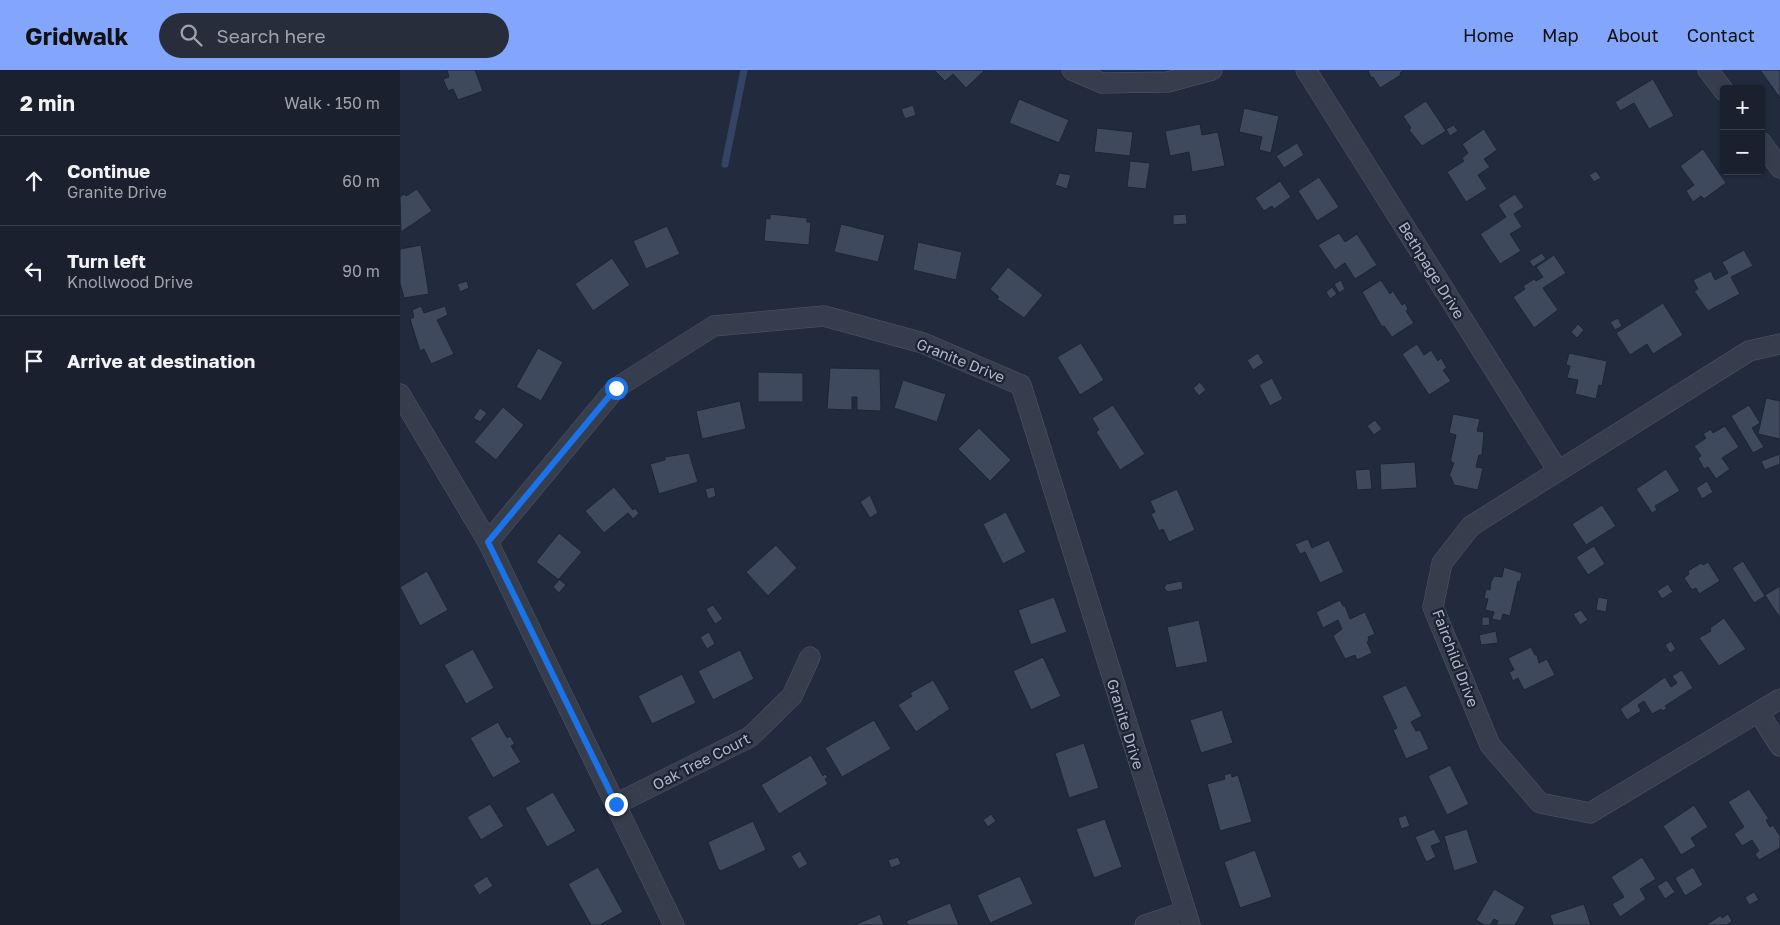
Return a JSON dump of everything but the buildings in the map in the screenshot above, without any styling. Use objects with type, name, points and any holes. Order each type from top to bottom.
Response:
[{"type":"street","points":[[1072,70],[1102,83],[1168,82],[1212,70]]},
{"type":"street","name":"Bethpage Drive","points":[[1306,70],[1558,471]]},
{"type":"street","points":[[1708,70],[1720,86]]},
{"type":"street","points":[[1765,147],[1780,168]]},
{"type":"street","name":"Granite Drive","points":[[488,542],[616,388],[714,326],[824,316],[923,342],[1021,385],[1187,919]]},
{"type":"street","name":"Fairchild Drive","points":[[1780,344],[1749,351],[1471,526],[1442,563],[1433,608],[1490,745],[1540,803],[1590,813],[1780,699]]},
{"type":"street","points":[[400,394],[488,542],[674,925]]},
{"type":"street","name":"Oak Tree Court","points":[[616,804],[750,737],[792,696],[810,657]]},
{"type":"street","points":[[1759,713],[1780,746]]},
{"type":"street","points":[[1145,925],[1187,919]]},
{"type":"waterway","points":[[725,164],[744,70]]},
{"type":"route","points":[[616,388],[488,542],[616,804]]}]
